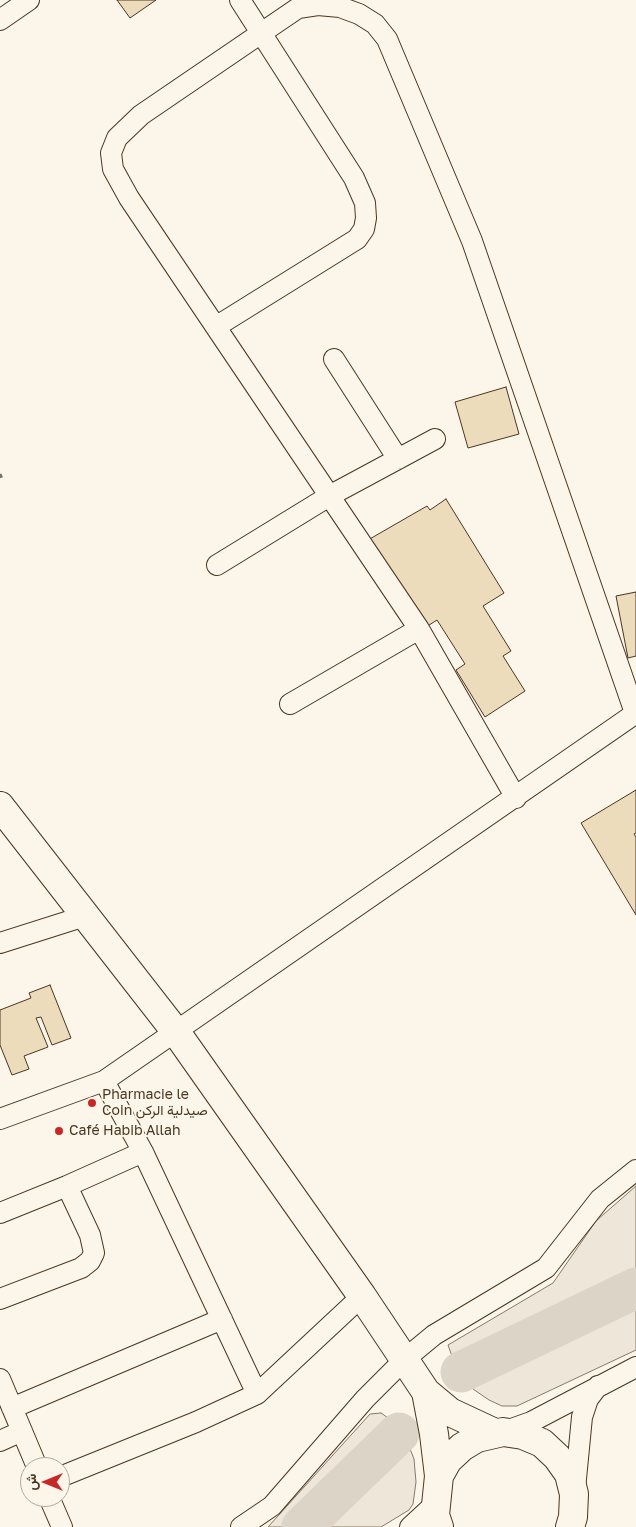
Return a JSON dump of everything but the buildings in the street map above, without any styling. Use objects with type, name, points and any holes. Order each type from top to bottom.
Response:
[{"type":"street","points":[[0,20],[29,0]]},
{"type":"street","points":[[217,326],[357,239],[364,229],[366,218],[366,202],[354,178],[263,33],[240,0]]},
{"type":"street","points":[[0,1119],[104,1081],[516,798],[636,713],[472,242],[387,39],[374,24],[359,14],[340,7],[318,4],[298,8],[141,115],[118,138],[112,153],[112,165],[116,176],[419,629],[516,798]]},
{"type":"street","points":[[334,359],[398,459]]},
{"type":"street","points":[[217,565],[331,495],[435,439]]},
{"type":"street","points":[[290,704],[419,629]]},
{"type":"street","points":[[0,806],[176,1032],[362,1296],[426,1392],[450,1412],[479,1428],[499,1433],[523,1435],[542,1443],[557,1457],[569,1474],[574,1494]]},
{"type":"street","points":[[0,943],[85,916]]},
{"type":"street","points":[[104,1081],[143,1152],[256,1394]]},
{"type":"street","points":[[0,1213],[143,1152]]},
{"type":"street","points":[[241,1527],[272,1506],[365,1400],[405,1359],[434,1335],[546,1268],[600,1199],[636,1170]]},
{"type":"street","points":[[0,1299],[81,1268],[90,1261],[94,1253],[90,1235],[67,1186]]},
{"type":"street","points":[[70,1472],[196,1422],[256,1394],[362,1296]]},
{"type":"street","points":[[12,1408],[222,1319]]},
{"type":"street","points":[[439,1476],[448,1460],[462,1447],[477,1438],[531,1422],[636,1367]]},
{"type":"street","points":[[0,1379],[33,1457]]},
{"type":"street","points":[[570,1527],[574,1517],[574,1494],[582,1417],[588,1399],[598,1386]]},
{"type":"street","points":[[410,1527],[438,1515],[439,1476],[426,1392]]},
{"type":"street","points":[[0,1441],[22,1432]]},
{"type":"street","points":[[50,1507],[53,1524]]},
{"type":"path","points":[[0,474],[2,479]]},
{"type":"shaded area","points":[[636,1186],[636,1350],[517,1406],[502,1406],[473,1389],[453,1359],[448,1345],[553,1283],[596,1221]]},
{"type":"shaded area","points":[[381,1413],[391,1420],[407,1441],[414,1459],[416,1482],[413,1504],[409,1510],[381,1527],[268,1527],[370,1414]]},
{"type":"waterway","points":[[461,1372],[636,1288]]},
{"type":"waterway","points":[[302,1527],[399,1433]]},
{"type":"place","name":"Pharmacie le Coin صيدلية الركن","points":[[92,1103]]},
{"type":"place","name":"Café Habib Allah","points":[[59,1131]]}]
